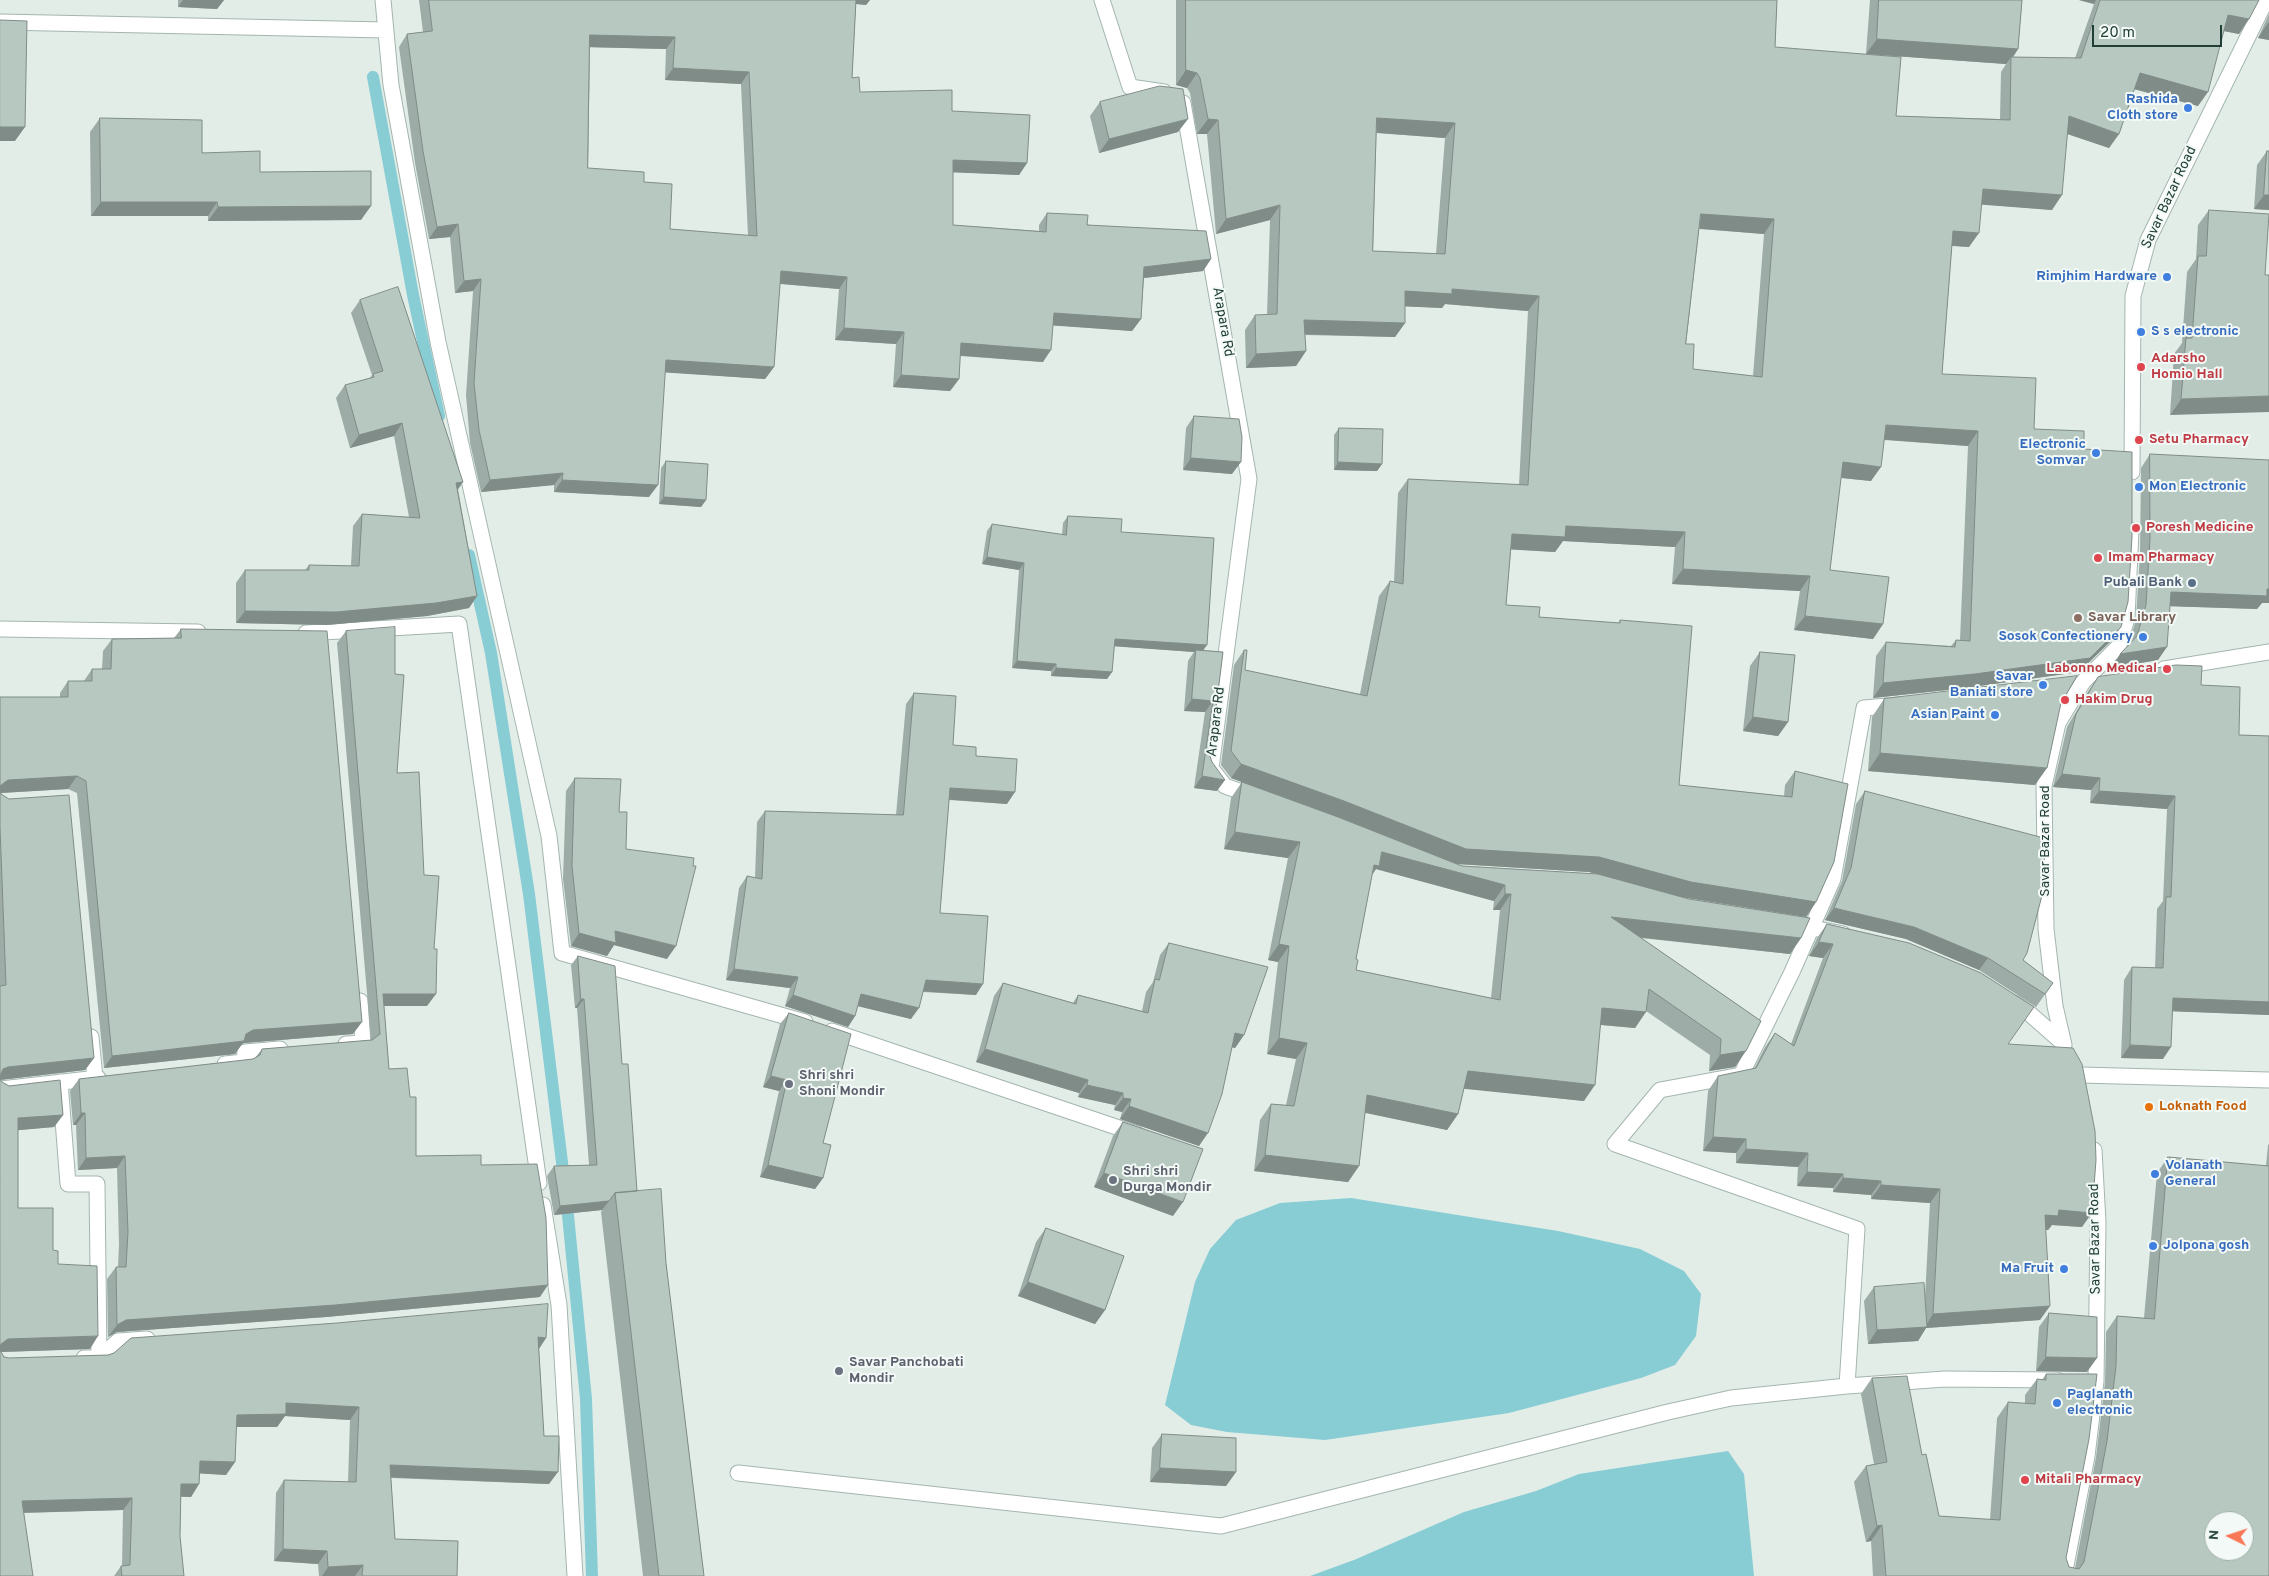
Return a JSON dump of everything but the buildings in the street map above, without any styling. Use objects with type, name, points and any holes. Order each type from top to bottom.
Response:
[{"type":"street","points":[[383,0],[392,85],[438,342],[549,836],[562,952],[786,1016],[1148,1138]]},
{"type":"street","name":"Arapara Rd","points":[[1102,0],[1130,87],[1181,95],[1249,479],[1211,768],[1225,786],[1269,802]]},
{"type":"street","name":"Savar Bazar Road","points":[[2132,483],[2133,296],[2148,240],[2266,0]]},
{"type":"street","points":[[0,22],[386,30]]},
{"type":"street","name":"Savar Bazar Road","points":[[2084,1093],[2081,1075],[2063,1043],[2055,1006],[2046,928],[2044,786],[2058,724],[2083,682],[2119,646],[2126,618],[2131,552],[2131,513]]},
{"type":"street","points":[[288,633],[328,638],[459,624],[526,1108],[559,1305],[575,1576]]},
{"type":"street","points":[[0,629],[208,632]]},
{"type":"street","points":[[2152,671],[2269,652]]},
{"type":"street","points":[[2064,684],[2112,677]]},
{"type":"street","points":[[1848,1386],[1857,1229],[1615,1144],[1660,1090],[1741,1075],[1792,972],[1833,879],[1864,708],[1912,704]]},
{"type":"street","points":[[1774,921],[1857,937]]},
{"type":"street","points":[[334,1045],[363,1043],[358,984]]},
{"type":"street","points":[[1999,994],[2030,1014],[2063,1043]]},
{"type":"street","points":[[90,1020],[95,1078]]},
{"type":"street","points":[[207,1066],[244,1062],[245,1052],[294,1048]]},
{"type":"street","points":[[2081,1075],[2269,1080]]},
{"type":"street","points":[[0,1089],[114,1076]]},
{"type":"street","points":[[60,1082],[68,1184],[97,1184],[100,1358]]},
{"type":"street","name":"Savar Bazar Road","points":[[2064,1576],[2087,1456],[2096,1381],[2098,1222],[2092,1136]]},
{"type":"street","points":[[540,1306],[559,1305]]},
{"type":"street","points":[[70,1359],[100,1358],[118,1341],[158,1338]]},
{"type":"street","points":[[738,1473],[1221,1526],[1668,1412],[1731,1398],[1848,1386],[1945,1379],[2096,1381]]},
{"type":"water","points":[[1351,1198],[1558,1231],[1640,1249],[1684,1271],[1701,1294],[1696,1336],[1675,1365],[1641,1378],[1509,1413],[1325,1440],[1227,1432],[1191,1425],[1165,1405],[1195,1282],[1210,1249],[1236,1220],[1280,1203]]},
{"type":"water","points":[[1728,1451],[1744,1474],[1754,1576],[1310,1576],[1354,1560],[1464,1512],[1536,1491],[1579,1474]]},
{"type":"waterway","points":[[373,77],[413,295],[439,416]]},
{"type":"waterway","points":[[469,555],[491,653],[529,894],[566,1195],[586,1399],[592,1576]]},
{"type":"place","name":"Rashida Cloth store","points":[[2188,108]]},
{"type":"place","name":"Rimjhim Hardware","points":[[2167,277]]},
{"type":"place","name":"S s electronic","points":[[2141,332]]},
{"type":"place","name":"Adarsho Homio Hall","points":[[2141,367]]},
{"type":"place","name":"Setu Pharmacy","points":[[2139,440]]},
{"type":"place","name":"Electronic Somvar","points":[[2096,453]]},
{"type":"place","name":"Mon Electronic","points":[[2139,487]]},
{"type":"place","name":"Poresh Medicine","points":[[2136,528]]},
{"type":"place","name":"Imam Pharmacy","points":[[2098,558]]},
{"type":"place","name":"Pubali Bank","points":[[2192,583]]},
{"type":"place","name":"Savar Library","points":[[2078,618]]},
{"type":"place","name":"Sosok Confectionery","points":[[2143,637]]},
{"type":"place","name":"Labonno Medical","points":[[2167,669]]},
{"type":"place","name":"Savar Baniati store","points":[[2043,685]]},
{"type":"place","name":"Hakim Drug","points":[[2065,700]]},
{"type":"place","name":"Asian Paint","points":[[1995,715]]},
{"type":"place","name":"Shri shri Shoni Mondir","points":[[789,1084]]},
{"type":"place","name":"Loknath Food","points":[[2149,1107]]},
{"type":"place","name":"Volanath General","points":[[2155,1174]]},
{"type":"place","name":"Shri shri Durga Mondir","points":[[1113,1180]]},
{"type":"place","name":"Jolpona gosh","points":[[2153,1246]]},
{"type":"place","name":"Ma Fruit","points":[[2064,1269]]},
{"type":"place","name":"Savar Panchobati Mondir","points":[[839,1371]]},
{"type":"place","name":"Paglanath electronic","points":[[2057,1403]]},
{"type":"place","name":"Mitali Pharmacy","points":[[2025,1480]]}]
